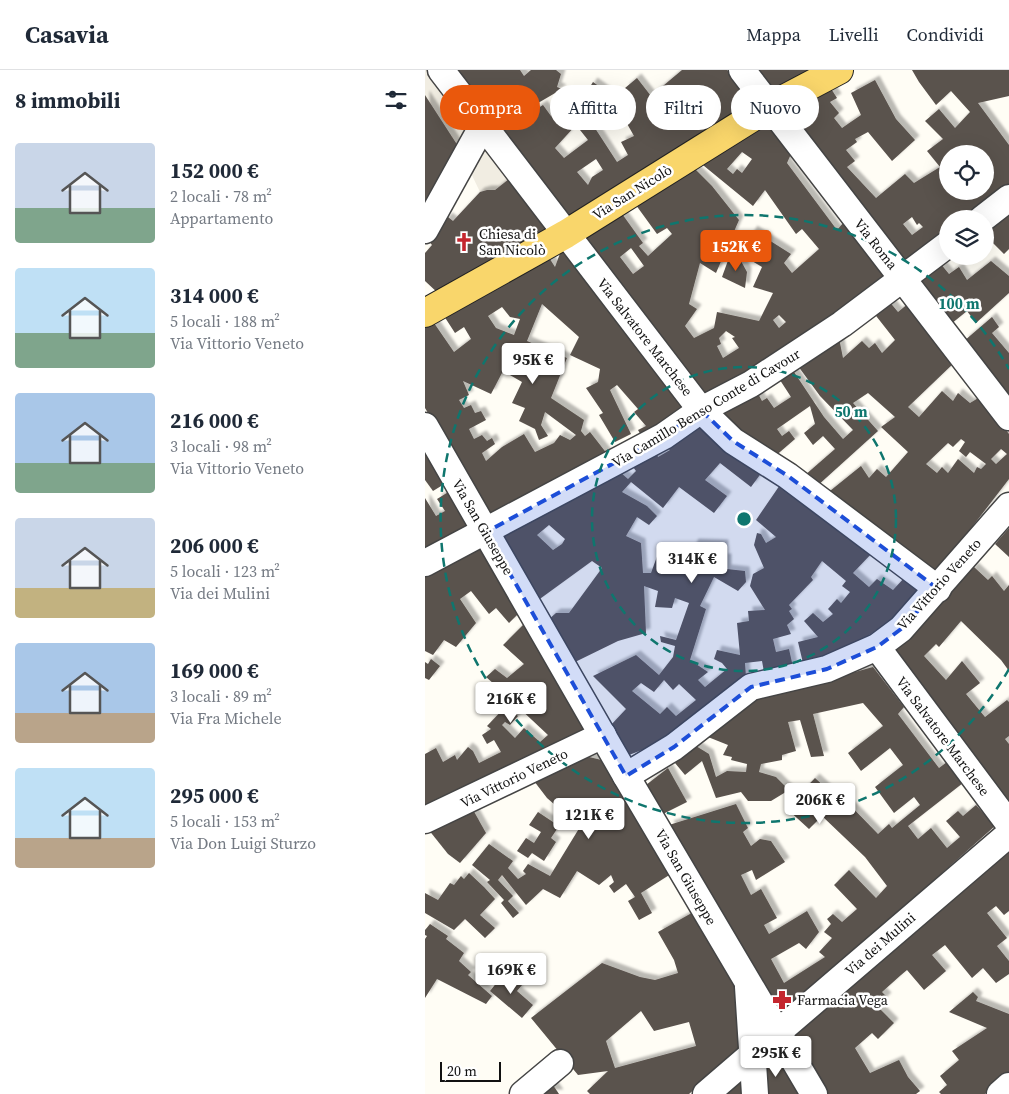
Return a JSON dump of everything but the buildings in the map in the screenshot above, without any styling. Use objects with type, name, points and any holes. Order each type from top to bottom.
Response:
[{"type":"main road","name":"Via San Nicolò","points":[[811,85],[839,70]]},
{"type":"main road","name":"Via San Nicolò","points":[[425,313],[565,234],[732,130]]},
{"type":"street","name":"Via Salvatore Marchese","points":[[441,70],[452,85]]},
{"type":"street","name":"Via Roma","points":[[742,70],[753,85]]},
{"type":"street","points":[[425,230],[480,130]]},
{"type":"street","name":"Via Salvatore Marchese","points":[[487,130],[701,410],[733,441],[787,476],[938,589]]},
{"type":"street","name":"Via Roma","points":[[787,130],[1009,417]]},
{"type":"street","points":[[994,210],[1009,198]]},
{"type":"street","name":"Via Camillo Benso Conte di Cavour","points":[[425,563],[664,436],[701,410],[751,384],[842,324],[939,251]]},
{"type":"street","name":"Via San Giuseppe","points":[[425,426],[813,1094]]},
{"type":"street","name":"Via Vittorio Veneto","points":[[627,776],[674,747],[751,687],[827,669],[877,648],[901,629],[1009,506]]},
{"type":"street","name":"Via Salvatore Marchese","points":[[877,648],[1009,824]]},
{"type":"street","name":"Via Vittorio Veneto","points":[[425,820],[603,735]]},
{"type":"street","name":"Via dei Mulini","points":[[706,1094],[1009,834]]},
{"type":"street","points":[[748,983],[755,1094]]},
{"type":"street","points":[[523,1094],[560,1063]]},
{"type":"street","points":[[1000,1094],[1009,1086]]},
{"type":"highlighted area","points":[[701,410],[733,441],[788,476],[938,589],[901,629],[877,647],[827,669],[751,687],[674,747],[626,776],[486,532],[664,436]]},
{"type":"shaded area","points":[[425,70],[458,70],[469,85],[440,85],[440,118],[425,95]]},
{"type":"shaded area","points":[[448,130],[502,130],[528,165],[495,190],[480,192],[458,146]]},
{"type":"place","name":"Chiesa di San Nicolò","points":[[464,242]]},
{"type":"place","name":"Farmacia Vega","points":[[782,1000]]}]
